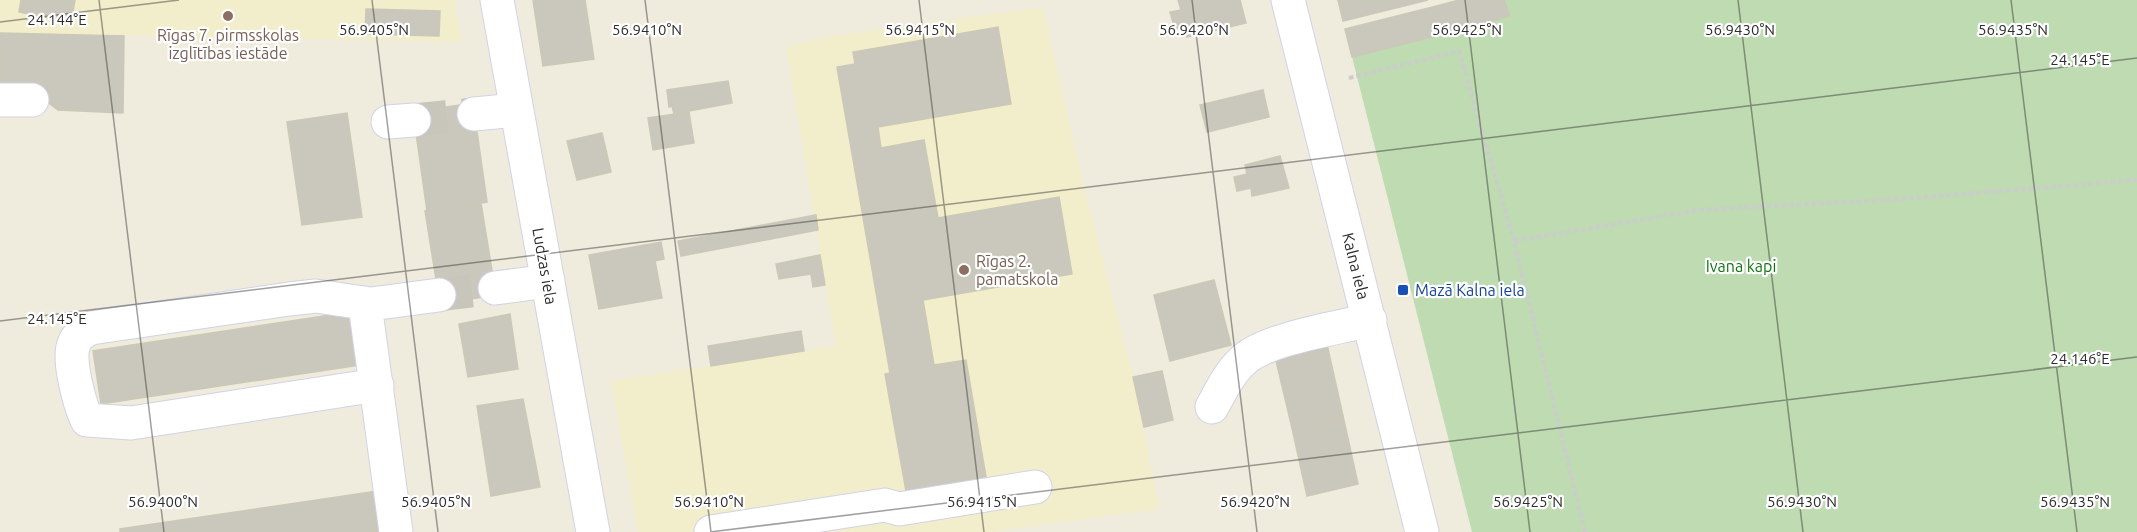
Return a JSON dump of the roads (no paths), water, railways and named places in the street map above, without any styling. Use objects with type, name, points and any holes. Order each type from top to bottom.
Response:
[{"type":"street","name":"Ludzas iela","points":[[497,0],[593,532]]},
{"type":"street","name":"Kalna iela","points":[[1288,0],[1422,532]]},
{"type":"street","points":[[0,100],[32,100]]},
{"type":"street","points":[[474,114],[517,110]]},
{"type":"street","points":[[495,288],[548,280]]},
{"type":"street","points":[[377,385],[131,423],[87,420],[79,405],[72,346],[79,334],[91,328],[278,300],[316,296],[371,304],[439,296]]},
{"type":"street","points":[[371,304],[366,312],[396,532]]},
{"type":"street","points":[[1212,407],[1227,378],[1246,357],[1264,347],[1370,321]]},
{"type":"street","points":[[711,532],[885,505],[898,509],[1035,487]]},
{"type":"tunnel","points":[[414,120],[474,114]]},
{"type":"tunnel","points":[[439,295],[495,288]]},
{"type":"place","name":"Rīgas 7. pirmsskolas izglītības iestāde","points":[[228,16]]},
{"type":"place","name":"Rīgas 2. pamatskola","points":[[964,270]]},
{"type":"place","name":"Mazā Kalna iela","points":[[1403,290]]},
{"type":"park label","name":"Ivana kapi","points":[[1741,266]]}]
